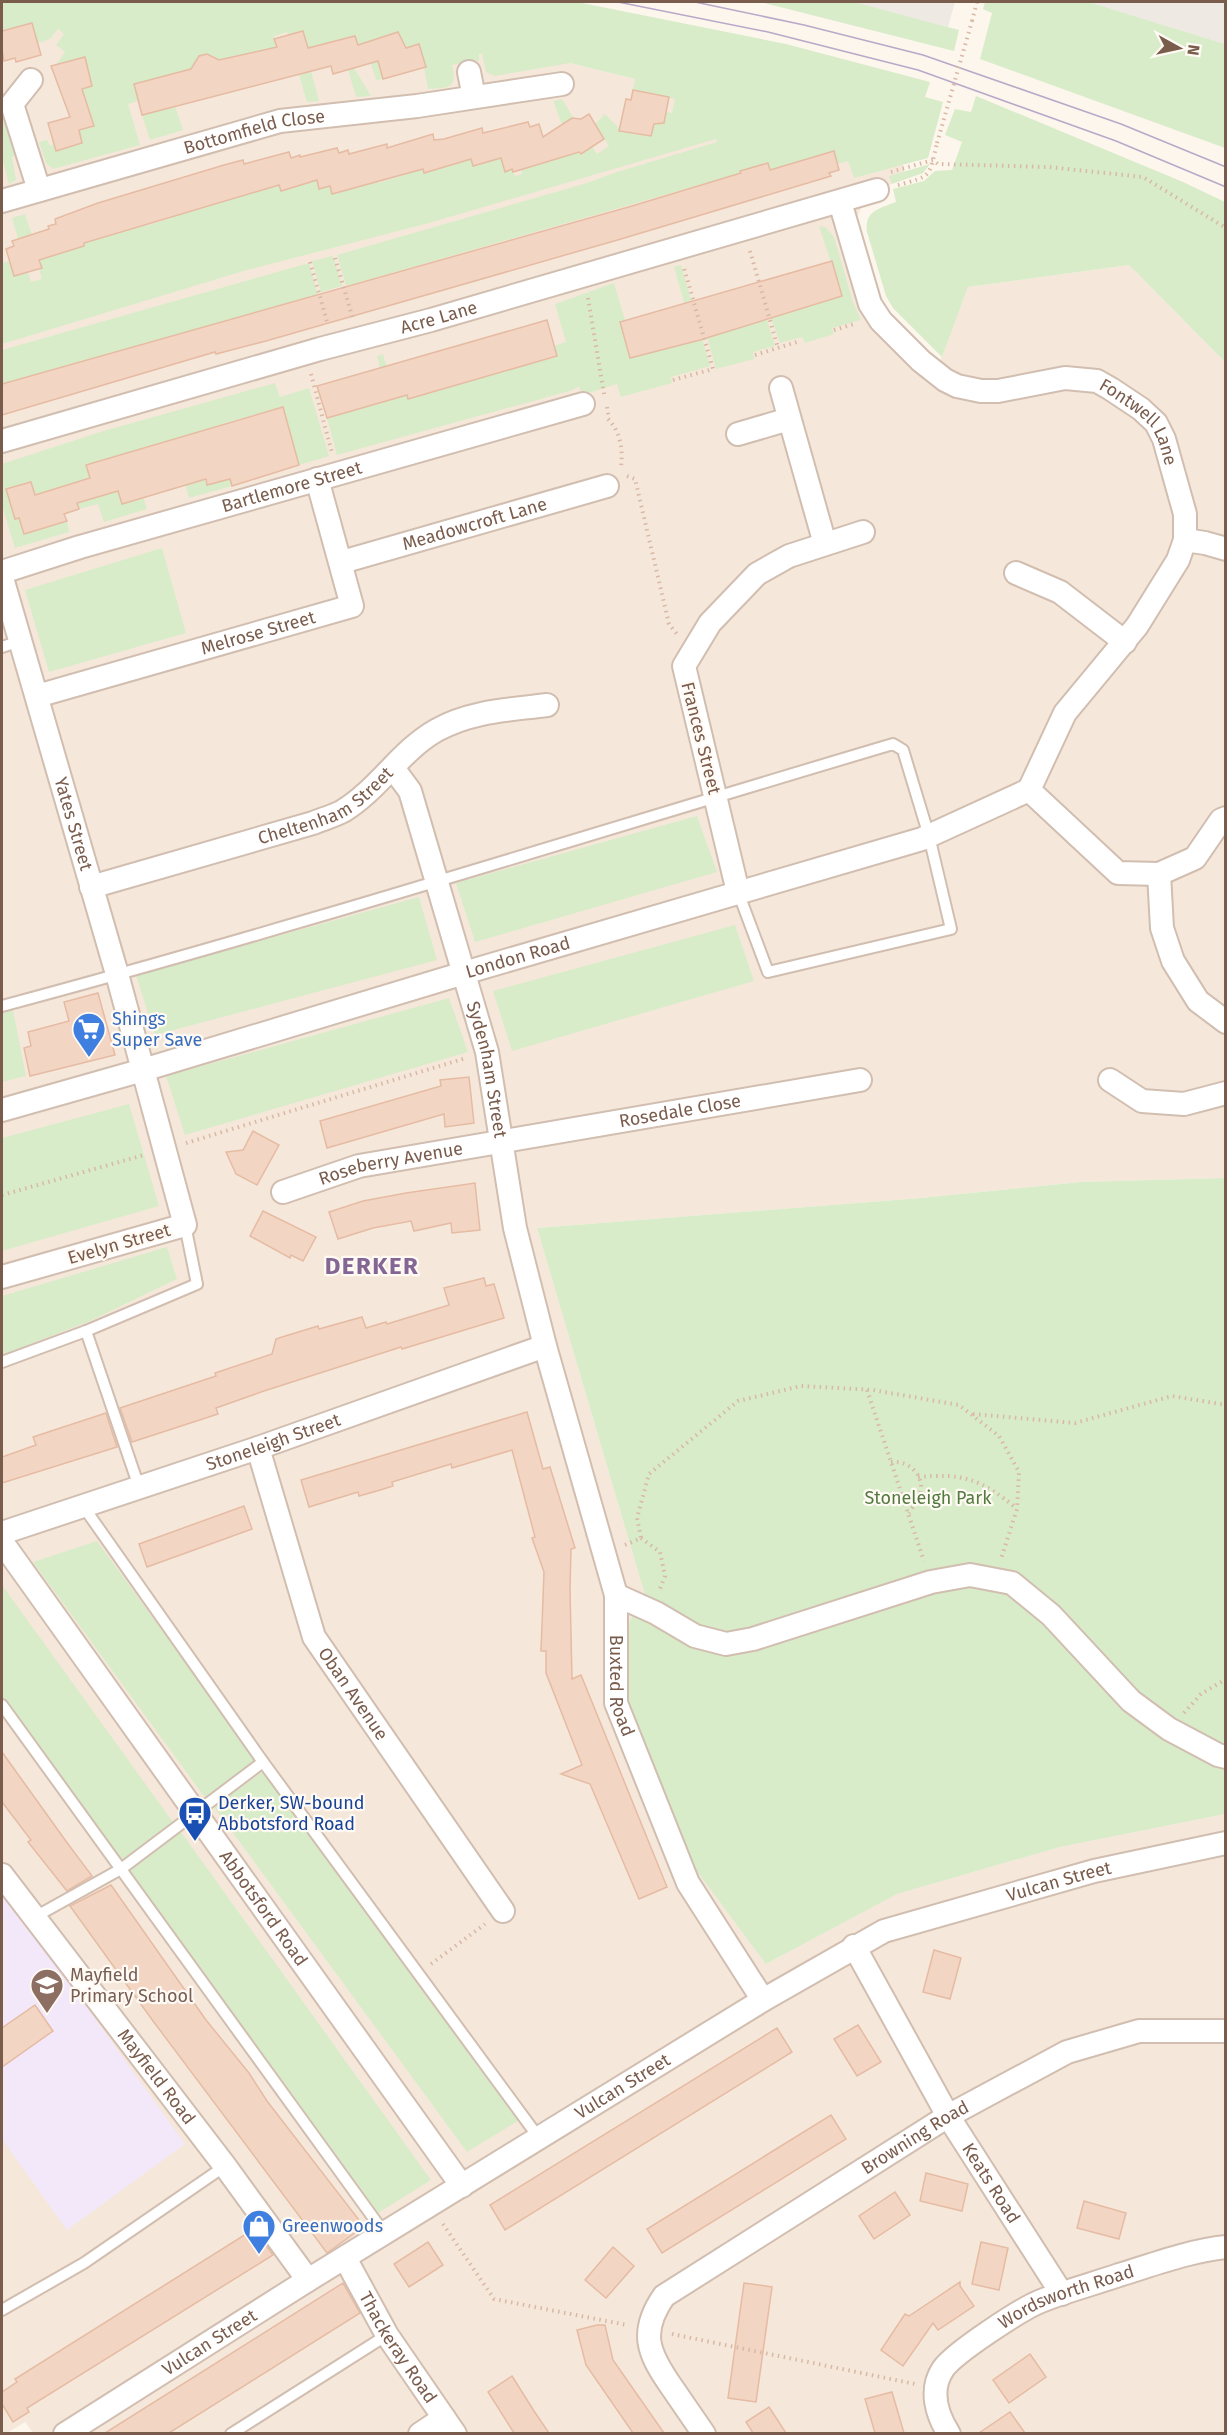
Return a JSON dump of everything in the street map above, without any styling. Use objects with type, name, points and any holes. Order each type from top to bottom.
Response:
[{"type":"street","points":[[470,72],[474,98]]},
{"type":"street","points":[[31,80],[7,102],[39,190]]},
{"type":"street","name":"Bottomfield Close","points":[[2,201],[280,121],[474,98],[562,84]]},
{"type":"street","name":"Acre Lane","points":[[2,441],[840,202],[881,182]]},
{"type":"street","name":"Fontwell Lane","points":[[840,202],[870,304],[881,321],[921,361],[945,380],[957,386],[981,391],[998,391],[1065,378],[1096,381],[1141,409],[1156,423],[1167,447],[1185,514],[1185,540],[1178,560],[1137,626],[1065,713],[1029,790]]},
{"type":"street","points":[[781,388],[825,544]]},
{"type":"street","name":"Bartlemore Street","points":[[2,572],[317,479],[583,404]]},
{"type":"street","points":[[738,434],[789,419]]},
{"type":"street","name":"Melrose Street","points":[[37,696],[352,606],[342,562],[317,479]]},
{"type":"street","name":"Meadowcroft Lane","points":[[342,562],[614,480]]},
{"type":"street","name":"Frances Street","points":[[738,892],[684,666],[710,623],[757,574],[789,556],[863,532]]},
{"type":"street","points":[[1185,540],[1226,549]]},
{"type":"street","points":[[1016,573],[1060,592],[1125,642]]},
{"type":"street","name":"Yates Street","points":[[2,578],[11,644],[37,696],[143,1070]]},
{"type":"street","name":"Cheltenham Street","points":[[91,887],[313,823],[343,811],[367,793],[435,730],[472,715],[547,705]]},
{"type":"street","name":"Sydenham Street","points":[[393,768],[410,791],[487,1052],[515,1228],[545,1346]]},
{"type":"street","points":[[1029,790],[1118,873],[1160,874],[1195,858],[1221,820],[1226,818]]},
{"type":"street","name":"London Road","points":[[2,1110],[929,836],[1029,790]]},
{"type":"street","points":[[1160,874],[1162,928],[1173,961],[1198,1000],[1226,1022]]},
{"type":"street","name":"Evelyn Street","points":[[2,1277],[185,1225],[143,1070]]},
{"type":"street","name":"Rosedale Close","points":[[502,1143],[860,1080]]},
{"type":"street","points":[[1110,1080],[1143,1101],[1184,1104],[1226,1093]]},
{"type":"street","name":"Roseberry Avenue","points":[[283,1192],[359,1167],[502,1143]]},
{"type":"street","name":"Stoneleigh Street","points":[[2,1533],[258,1448],[545,1346]]},
{"type":"street","name":"Buxted Road","points":[[545,1346],[616,1595],[616,1703],[688,1883],[763,2000]]},
{"type":"street","name":"Oban Avenue","points":[[258,1448],[314,1637],[503,1911]]},
{"type":"street","name":"Abbotsford Road","points":[[2,1542],[462,2186]]},
{"type":"street","points":[[616,1595],[666,1618],[695,1636],[726,1644],[753,1638],[932,1582],[970,1575],[1012,1584],[1051,1615],[1131,1701],[1169,1729],[1226,1757]]},
{"type":"street","name":"Vulcan Street","points":[[65,2433],[308,2280],[763,2000],[884,1931],[1083,1874],[1226,1843]]},
{"type":"street","name":"Mayfield Road","points":[[2,1875],[225,2166],[308,2280]]},
{"type":"street","name":"Keats Road","points":[[855,1946],[948,2116],[1062,2294]]},
{"type":"street","name":"Browning Road","points":[[704,2433],[653,2361],[649,2343],[650,2330],[655,2309],[664,2296],[948,2116],[1067,2052],[1139,2031],[1226,2031]]},
{"type":"street","name":"Wordsworth Road","points":[[949,2433],[940,2421],[935,2405],[936,2388],[942,2370],[960,2351],[1038,2302],[1198,2250],[1226,2247]]},
{"type":"street","name":"Thackeray Road","points":[[345,2258],[387,2335],[449,2426]]},
{"type":"street","points":[[420,2433],[449,2426]]},
{"type":"lane","points":[[2,1006],[437,882],[896,745],[903,750],[929,836],[951,929],[768,972],[738,892]]},
{"type":"lane","points":[[2,1362],[86,1331],[197,1284],[185,1225]]},
{"type":"lane","points":[[86,1331],[139,1487]]},
{"type":"lane","points":[[83,1506],[263,1762],[539,2138]]},
{"type":"lane","points":[[2,1705],[385,2234]]},
{"type":"lane","points":[[33,1918],[121,1869],[196,1815],[263,1762]]},
{"type":"lane","points":[[2,2310],[84,2263],[225,2166]]},
{"type":"lane","points":[[231,2433],[387,2335]]},
{"type":"path","points":[[881,182],[926,177],[931,170],[977,2]]},
{"type":"path","points":[[881,182],[933,160]]},
{"type":"path","points":[[933,160],[938,164],[1048,168],[1143,177],[1226,228]]},
{"type":"path","points":[[747,242],[778,348]]},
{"type":"path","points":[[335,258],[355,325]]},
{"type":"path","points":[[673,380],[713,369],[682,260]]},
{"type":"path","points":[[310,262],[330,332]]},
{"type":"path","points":[[586,288],[609,419]]},
{"type":"path","points":[[834,330],[866,321]]},
{"type":"path","points":[[754,355],[800,341]]},
{"type":"path","points":[[310,370],[332,454]]},
{"type":"path","points":[[583,404],[600,409],[615,426],[623,454],[614,480],[635,479],[669,624],[691,654]]},
{"type":"path","points":[[2,1196],[487,1052]]},
{"type":"path","points":[[666,1618],[658,1594],[665,1576],[660,1552],[641,1538],[638,1518],[649,1474],[738,1401],[801,1386],[867,1390],[959,1405],[999,1436],[1019,1472],[1017,1509],[994,1580]]},
{"type":"path","points":[[867,1390],[932,1582]]},
{"type":"path","points":[[970,1414],[1075,1423],[1173,1396],[1226,1405]]},
{"type":"path","points":[[891,1462],[906,1464],[915,1470],[918,1477],[921,1488],[919,1498],[908,1514]]},
{"type":"path","points":[[918,1477],[942,1475],[969,1478],[1001,1495],[1017,1509]]},
{"type":"path","points":[[604,1553],[641,1538]]},
{"type":"path","points":[[1169,1729],[1201,1694],[1226,1679]]},
{"type":"path","points":[[418,1973],[503,1911]]},
{"type":"shaded area","points":[[852,2],[955,2],[948,27]]},
{"type":"shaded area","points":[[1089,2],[1225,2],[1225,44]]},
{"type":"shaded area","points":[[2,6],[398,32],[478,54],[570,63],[635,79],[806,136],[900,144],[905,176],[865,199],[855,222],[885,318],[940,361],[968,287],[1129,265],[1225,362],[1225,1178],[1080,1182],[921,1198],[537,1228],[647,1602],[766,1964],[896,1894],[1060,1847],[1225,1814],[1225,2433],[34,2434],[25,2422],[2,2434]]},
{"type":"shaded area","name":"Mayfield Primary School","points":[[2,1889],[185,2144],[67,2230],[2,2139]]},
{"type":"green space","points":[[2,2],[577,2],[786,44],[930,82],[925,97],[943,102],[928,158],[854,178],[848,161],[838,164],[834,151],[787,165],[773,182],[768,163],[740,171],[741,173],[346,286],[337,255],[587,183],[717,142],[716,139],[429,223],[247,270],[2,344],[2,263],[9,261],[14,276],[28,272],[31,282],[42,279],[39,269],[42,268],[37,251],[82,236],[100,239],[127,230],[142,217],[145,226],[172,218],[170,212],[187,206],[190,212],[261,190],[258,179],[316,177],[319,188],[330,186],[333,194],[344,191],[372,167],[378,183],[405,175],[404,169],[421,164],[424,173],[451,165],[469,154],[473,166],[501,158],[505,171],[512,169],[515,176],[522,174],[521,170],[550,161],[547,151],[564,130],[580,154],[592,147],[597,154],[609,146],[595,124],[605,114],[623,132],[651,136],[654,124],[664,123],[666,112],[672,113],[675,99],[633,90],[635,79],[570,63],[495,76],[486,72],[482,54],[479,54],[479,61],[452,65],[454,79],[450,86],[428,89],[424,67],[426,66],[419,44],[406,48],[398,32],[387,35],[390,45],[375,49],[383,79],[376,80],[371,64],[363,65],[355,36],[325,44],[313,67],[304,31],[288,35],[287,32],[274,36],[282,68],[264,62],[260,51],[134,84],[138,101],[128,104],[140,145],[53,169],[46,163],[39,142],[47,140],[50,146],[54,144],[57,151],[82,143],[79,130],[91,127],[93,123],[73,91],[92,86],[85,57],[56,65],[65,52],[56,45],[64,34],[58,29],[50,39],[38,43],[32,23],[2,31]]},
{"type":"green space","points":[[760,2],[854,2],[959,30],[954,51]]},
{"type":"green space","points":[[985,2],[1089,2],[1225,44],[1225,148],[980,59],[992,13],[983,9]]},
{"type":"green space","points":[[354,68],[371,96],[356,97],[348,70]]},
{"type":"green space","points":[[311,71],[319,101],[307,102],[299,75]]},
{"type":"green space","points":[[976,96],[1183,182],[1225,202],[1225,362],[1129,265],[968,287],[942,357],[893,308],[886,296],[867,232],[868,219],[874,211],[896,202],[893,189],[924,181],[935,171],[952,170],[962,142],[945,135],[955,109],[971,112]]},
{"type":"green space","points":[[562,99],[573,117],[568,121],[564,130],[553,101]]},
{"type":"green space","points":[[175,106],[183,130],[150,140],[142,115]]},
{"type":"green space","points":[[2,117],[8,125],[18,155],[12,157],[16,180],[9,184],[2,157]]},
{"type":"green space","points":[[930,164],[923,173],[892,184],[889,176]]},
{"type":"green space","points":[[25,214],[34,241],[18,239],[12,218]]},
{"type":"green space","points":[[819,226],[825,227],[834,237],[853,302],[861,320],[832,328],[834,334],[805,343],[802,337],[780,343],[771,318],[842,296]]},
{"type":"green space","points":[[333,256],[342,286],[321,292],[312,261]]},
{"type":"green space","points":[[309,263],[318,295],[2,384],[2,350]]},
{"type":"green space","points":[[681,265],[710,366],[671,377],[672,383],[621,397],[617,384],[582,395],[579,386],[573,390],[337,455],[327,418],[384,401],[377,356],[383,354],[394,391],[405,388],[408,399],[444,389],[517,356],[520,367],[557,357],[554,346],[566,342],[555,304],[614,283],[625,320],[620,322],[630,358],[695,341],[674,267]]},
{"type":"green space","points":[[756,283],[775,346],[753,352],[754,359],[716,369],[707,337],[762,321],[752,285]]},
{"type":"green space","points":[[275,383],[280,397],[309,388],[329,456],[299,465],[294,449],[253,480],[247,464],[232,486],[189,498],[182,473],[205,479],[207,485],[221,481],[130,453],[86,465],[118,491],[122,503],[133,500],[139,484],[147,509],[104,522],[98,504],[79,509],[71,484],[35,495],[30,482],[7,490],[19,518],[67,521],[69,532],[15,548],[2,505],[2,464],[100,432]],"holes":[[[282,407],[291,438],[230,455],[221,424]]]},
{"type":"green space","points":[[162,548],[186,633],[49,672],[25,590]]},
{"type":"green space","points":[[697,816],[717,872],[475,942],[456,883]]},
{"type":"green space","points":[[419,897],[437,960],[155,1035],[136,975]]},
{"type":"green space","points":[[735,925],[754,981],[512,1051],[493,991]]},
{"type":"green space","points":[[449,998],[468,1052],[185,1135],[166,1076]]},
{"type":"green space","points":[[13,1010],[26,1076],[2,1082],[2,1013]]},
{"type":"green space","points":[[129,1104],[159,1206],[2,1251],[2,1138]]},
{"type":"green space","name":"Stoneleigh Park","points":[[1225,1178],[1225,1814],[1060,1847],[897,1894],[766,1964],[696,1870],[625,1694],[630,1620],[647,1602],[537,1228],[921,1198],[1080,1182]]},
{"type":"green space","points":[[167,1247],[177,1279],[90,1321],[2,1355],[2,1296]]},
{"type":"green space","points":[[97,1541],[256,1760],[206,1799],[33,1562]]},
{"type":"green space","points":[[2,1585],[175,1825],[123,1864],[2,1697]]},
{"type":"green space","points":[[265,1770],[518,2121],[467,2152],[214,1807]]},
{"type":"green space","points":[[181,1832],[431,2180],[378,2213],[129,1870]]},
{"type":"building","points":[[32,23],[41,55],[16,62],[15,58],[4,61],[2,31]]},
{"type":"building","points":[[303,31],[308,48],[355,36],[358,45],[398,32],[406,48],[419,44],[426,67],[383,79],[378,61],[333,74],[331,66],[142,115],[134,84],[191,69],[199,56],[207,54],[219,60],[277,47],[274,39]]},
{"type":"building","points":[[85,57],[92,86],[82,89],[94,126],[79,130],[82,143],[56,151],[48,123],[70,117],[51,66]]},
{"type":"building","points":[[633,90],[669,97],[664,123],[654,124],[651,136],[619,131],[626,99],[631,100]]},
{"type":"building","points":[[589,114],[604,139],[581,154],[579,152],[513,172],[512,169],[505,172],[501,158],[473,166],[471,159],[424,173],[423,169],[332,194],[330,186],[319,189],[317,180],[281,191],[279,185],[84,243],[84,246],[39,260],[42,268],[14,276],[6,249],[14,246],[12,241],[49,229],[48,226],[56,224],[55,219],[98,203],[243,160],[244,164],[289,152],[291,158],[300,155],[300,157],[337,148],[339,153],[348,150],[349,154],[387,144],[387,148],[433,134],[434,140],[444,139],[482,128],[483,133],[528,122],[530,127],[539,124],[543,137],[572,118],[581,119]]},
{"type":"building","points":[[834,151],[839,170],[829,173],[831,176],[621,239],[266,341],[216,354],[215,352],[2,415],[2,384],[632,206],[768,163],[770,170]]},
{"type":"building","points":[[832,261],[842,296],[700,340],[630,358],[620,322]]},
{"type":"building","points":[[547,320],[557,356],[408,399],[407,395],[327,418],[317,386]]},
{"type":"building","points":[[283,407],[299,465],[232,486],[230,479],[207,485],[206,479],[122,504],[118,491],[77,503],[79,509],[64,514],[67,521],[24,534],[19,518],[15,519],[6,489],[31,482],[35,495],[90,478],[86,465]]},
{"type":"building","points":[[98,993],[115,1055],[30,1076],[24,1048],[31,1046],[28,1032],[69,1021],[64,1002]]},
{"type":"building","points":[[469,1077],[474,1123],[445,1127],[444,1114],[327,1148],[320,1121],[441,1086],[440,1080]]},
{"type":"building","points":[[253,1131],[279,1145],[257,1185],[236,1174],[226,1152],[243,1150]]},
{"type":"building","points":[[475,1183],[480,1230],[452,1233],[451,1223],[414,1231],[411,1221],[373,1228],[338,1239],[329,1212],[363,1201]]},
{"type":"building","points":[[263,1211],[316,1237],[303,1261],[291,1255],[290,1258],[250,1236]]},
{"type":"building","points":[[484,1278],[486,1286],[494,1284],[504,1318],[402,1349],[401,1347],[264,1391],[216,1408],[218,1414],[132,1442],[120,1408],[216,1376],[215,1373],[272,1354],[276,1339],[282,1337],[318,1326],[319,1329],[362,1317],[366,1328],[386,1322],[387,1324],[449,1305],[444,1288]]},
{"type":"building","points":[[527,1412],[543,1469],[550,1467],[575,1548],[571,1549],[570,1589],[572,1679],[581,1675],[667,1887],[639,1899],[590,1784],[561,1774],[582,1765],[546,1673],[546,1651],[541,1651],[544,1572],[532,1538],[535,1537],[512,1450],[452,1468],[451,1464],[392,1482],[393,1486],[377,1491],[359,1496],[358,1492],[309,1507],[301,1480]]},
{"type":"building","points":[[106,1413],[117,1447],[2,1483],[2,1457],[36,1445],[33,1437]]},
{"type":"building","points":[[244,1506],[252,1529],[147,1567],[139,1544]]},
{"type":"building","points":[[2,1752],[92,1876],[67,1891],[28,1842],[31,1840],[2,1802]]},
{"type":"building","points":[[111,1885],[206,2020],[249,2073],[267,2101],[359,2220],[351,2226],[356,2232],[327,2253],[70,1906]]},
{"type":"building","points":[[934,1950],[961,1958],[950,1999],[923,1992]]},
{"type":"building","points":[[35,2005],[53,2031],[2,2067],[2,2028]]},
{"type":"building","points":[[858,2025],[881,2062],[857,2076],[834,2039]]},
{"type":"building","points":[[777,2028],[792,2052],[505,2230],[490,2205]]},
{"type":"building","points":[[831,2115],[846,2139],[662,2253],[647,2229]]},
{"type":"building","points":[[926,2173],[968,2184],[962,2211],[920,2201]]},
{"type":"building","points":[[895,2192],[910,2215],[874,2239],[859,2216]]},
{"type":"building","points":[[1084,2201],[1126,2213],[1119,2239],[1077,2228]]},
{"type":"building","points":[[254,2229],[273,2255],[27,2408],[29,2412],[13,2422],[2,2404],[2,2392],[17,2382],[15,2379]]},
{"type":"building","points":[[428,2242],[443,2265],[409,2287],[394,2264]]},
{"type":"building","points":[[981,2242],[1008,2248],[999,2290],[972,2284]]},
{"type":"building","points":[[613,2247],[634,2266],[606,2298],[585,2280]]},
{"type":"building","points":[[960,2282],[960,2286],[974,2306],[938,2330],[933,2323],[903,2366],[881,2350],[905,2314],[909,2316]]},
{"type":"building","points":[[343,2283],[360,2313],[169,2433],[105,2433]]},
{"type":"building","points":[[744,2283],[772,2287],[756,2402],[728,2398]]},
{"type":"building","points":[[605,2325],[613,2360],[664,2433],[633,2433],[586,2365],[577,2330]]},
{"type":"building","points":[[1030,2354],[1046,2377],[1009,2403],[993,2380]]},
{"type":"building","points":[[512,2376],[549,2433],[514,2433],[488,2392]]},
{"type":"building","points":[[892,2392],[904,2433],[875,2433],[865,2399]]},
{"type":"building","points":[[769,2407],[786,2433],[753,2433],[746,2422]]},
{"type":"building","points":[[1010,2412],[1025,2433],[979,2433]]},
{"type":"tram line","points":[[618,2],[768,32],[918,70],[1116,141],[1226,187]]},
{"type":"tram line","points":[[695,2],[804,25],[923,55],[1121,124],[1226,167]]},
{"type":"place","name":"Shings Super Save","points":[[89,1058]]},
{"type":"place","name":"Derker, SW-bound Abbotsford Road","points":[[195,1842]]},
{"type":"place","name":"Mayfield Primary School","points":[[47,2014]]},
{"type":"place","name":"Greenwoods","points":[[259,2255]]},
{"type":"district","name":"DERKER","points":[[372,1266]]}]
